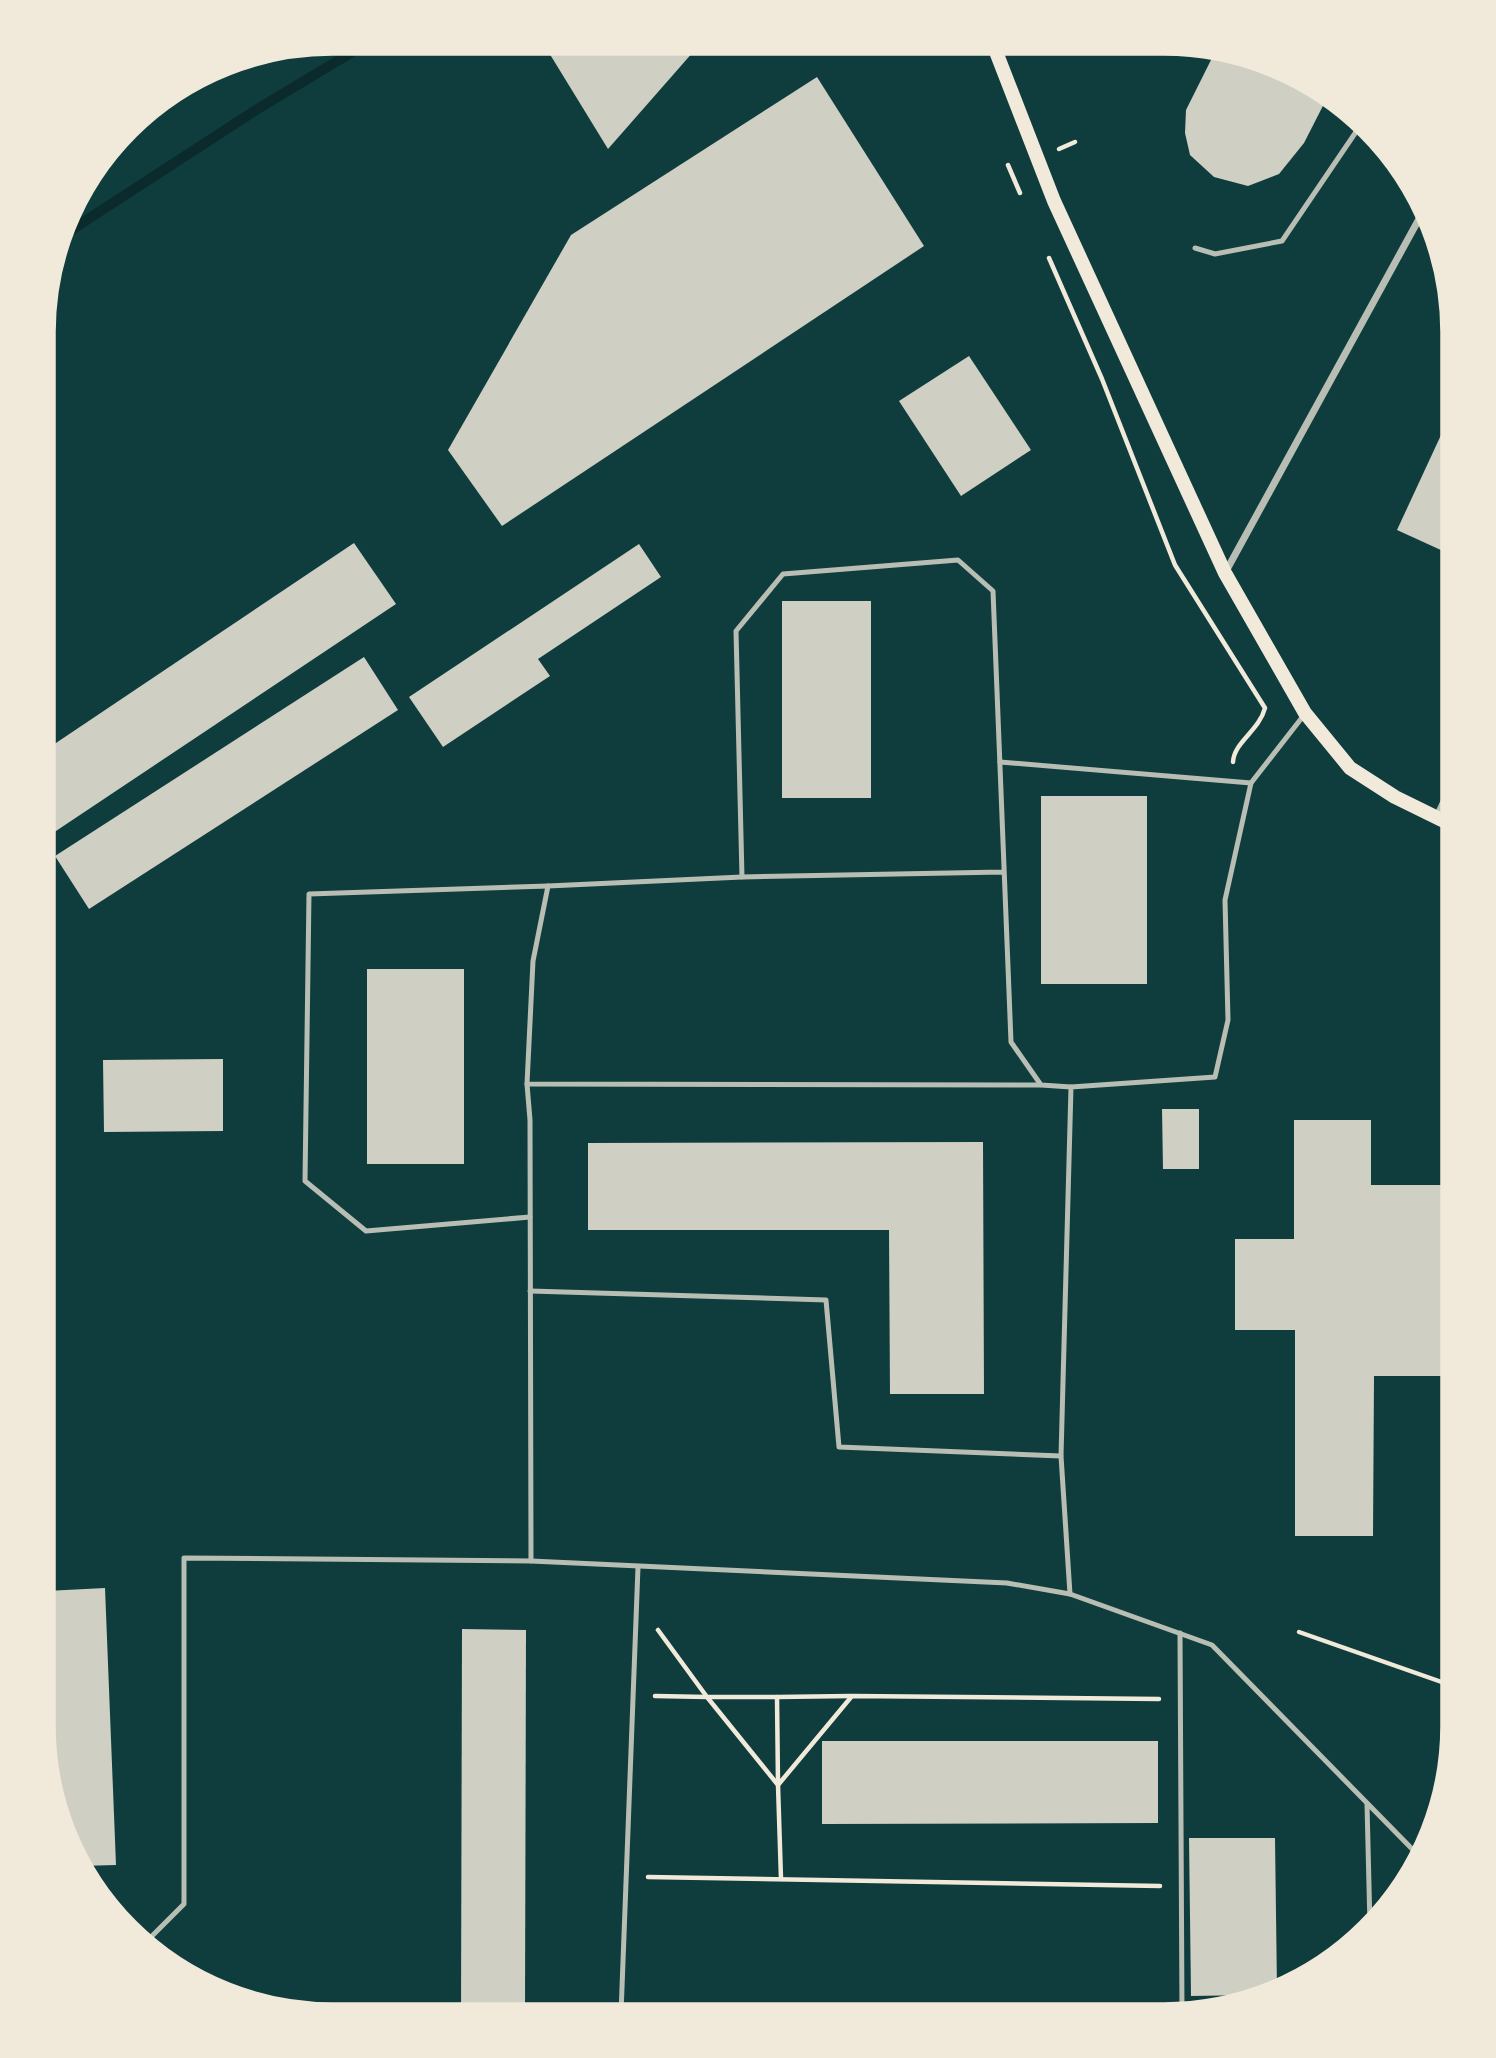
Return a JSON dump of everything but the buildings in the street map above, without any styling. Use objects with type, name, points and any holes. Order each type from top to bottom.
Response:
[{"type":"main road","points":[[997,54],[1054,201],[1225,573],[1305,713],[1350,768],[1395,797],[1442,821]]},
{"type":"street","points":[[1225,573],[1418,220]]},
{"type":"lane","points":[[1195,248],[1215,254],[1282,241],[1356,132]]},
{"type":"lane","points":[[742,877],[736,631],[783,574],[958,560],[993,591],[1011,1042],[1041,1085]]},
{"type":"lane","points":[[527,1084],[1071,1087],[1215,1077],[1228,1020],[1225,900],[1251,783],[1305,713]]},
{"type":"lane","points":[[1000,762],[1251,783]]},
{"type":"lane","points":[[1436,818],[1442,805]]},
{"type":"lane","points":[[530,1217],[366,1231],[305,1181],[309,894],[742,877],[1003,872]]},
{"type":"lane","points":[[531,1561],[530,1120],[527,1084],[533,961],[548,886]]},
{"type":"lane","points":[[1070,1594],[1061,1456],[1071,1087]]},
{"type":"lane","points":[[530,1291],[826,1300],[839,1447],[1061,1456]]},
{"type":"lane","points":[[151,1937],[184,1904],[184,1558],[531,1561],[1007,1583],[1070,1594],[1212,1645],[1413,1850]]},
{"type":"lane","points":[[621,2004],[638,1567]]},
{"type":"lane","points":[[1180,1633],[1182,2003]]},
{"type":"lane","points":[[1367,1804],[1370,1912]]},
{"type":"path","points":[[1008,164],[1022,197]]},
{"type":"path","points":[[1048,258],[1101,379],[1175,565],[1265,708],[1261,721],[1234,753],[1232,781]]},
{"type":"path","points":[[636,1600],[707,1697],[778,1785]]},
{"type":"path","points":[[1299,1632],[1442,1682]]},
{"type":"path","points":[[633,1696],[1180,1699]]},
{"type":"path","points":[[778,1785],[852,1696]]},
{"type":"path","points":[[777,1697],[782,1879]]},
{"type":"path","points":[[626,1877],[1181,1887]]},
{"type":"waterway","points":[[74,228],[256,110],[349,54]]}]
